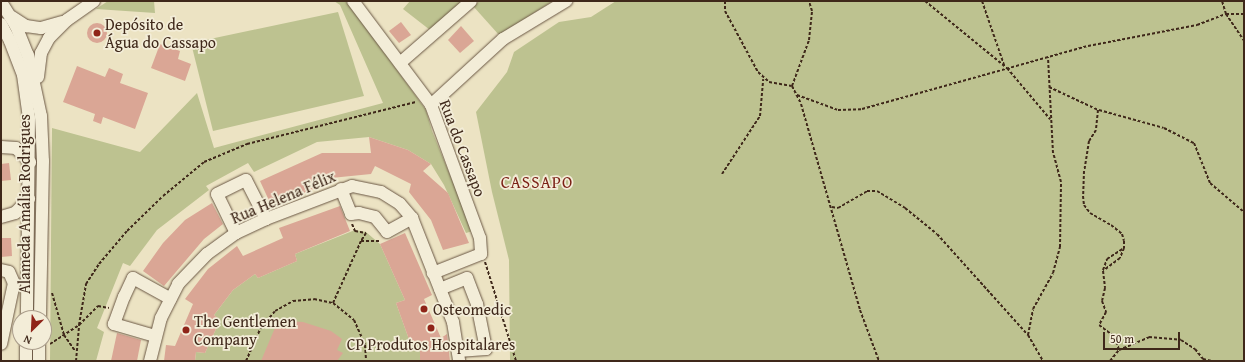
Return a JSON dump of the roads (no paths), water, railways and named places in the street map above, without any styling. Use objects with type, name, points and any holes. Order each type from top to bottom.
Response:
[{"type":"street","points":[[38,94],[41,53],[49,38],[67,20],[94,1]]},
{"type":"street","points":[[400,63],[471,1]]},
{"type":"street","points":[[431,105],[503,39],[566,1]]},
{"type":"street","name":"Alameda Amália Rodrigues","points":[[1,2],[10,16],[28,55],[38,94],[43,161],[40,310]]},
{"type":"street","name":"Rua do Cassapo","points":[[356,2],[431,105],[480,238],[481,254],[433,273]]},
{"type":"street","points":[[10,16],[26,26],[41,28],[67,20]]},
{"type":"street","name":"Alameda Amália Rodrigues","points":[[1,24],[10,41],[23,75],[29,118],[30,162],[27,310]]},
{"type":"street","points":[[1,147],[16,148],[30,162]]},
{"type":"street","points":[[236,233],[217,194],[246,180],[266,219]]},
{"type":"street","name":"Rua Helena Félix","points":[[150,361],[155,336],[171,299],[190,269],[236,233],[266,219],[352,186],[381,192],[400,204],[412,218],[453,322],[459,356]]},
{"type":"street","points":[[341,189],[352,214],[359,213],[374,217],[387,232],[412,218]]},
{"type":"street","points":[[1,217],[15,213],[29,200]]},
{"type":"street","points":[[1,270],[9,272],[14,283],[2,330],[1,344]]},
{"type":"street","points":[[155,336],[114,324],[118,310],[133,278],[171,299]]},
{"type":"street","points":[[440,289],[467,278],[477,304],[486,349],[459,356]]},
{"type":"street","points":[[26,350],[26,361]]},
{"type":"street","points":[[39,350],[39,361]]},
{"type":"place","name":"Depósito de Água do Cassapo","points":[[97,33]]},
{"type":"place","name":"Osteomedic","points":[[424,309]]},
{"type":"place","name":"CP Produtos Hospitalares","points":[[431,328]]},
{"type":"place","name":"The Gentlemen Company","points":[[186,330]]},
{"type":"district","name":"CASSAPO","points":[[537,182]]}]
